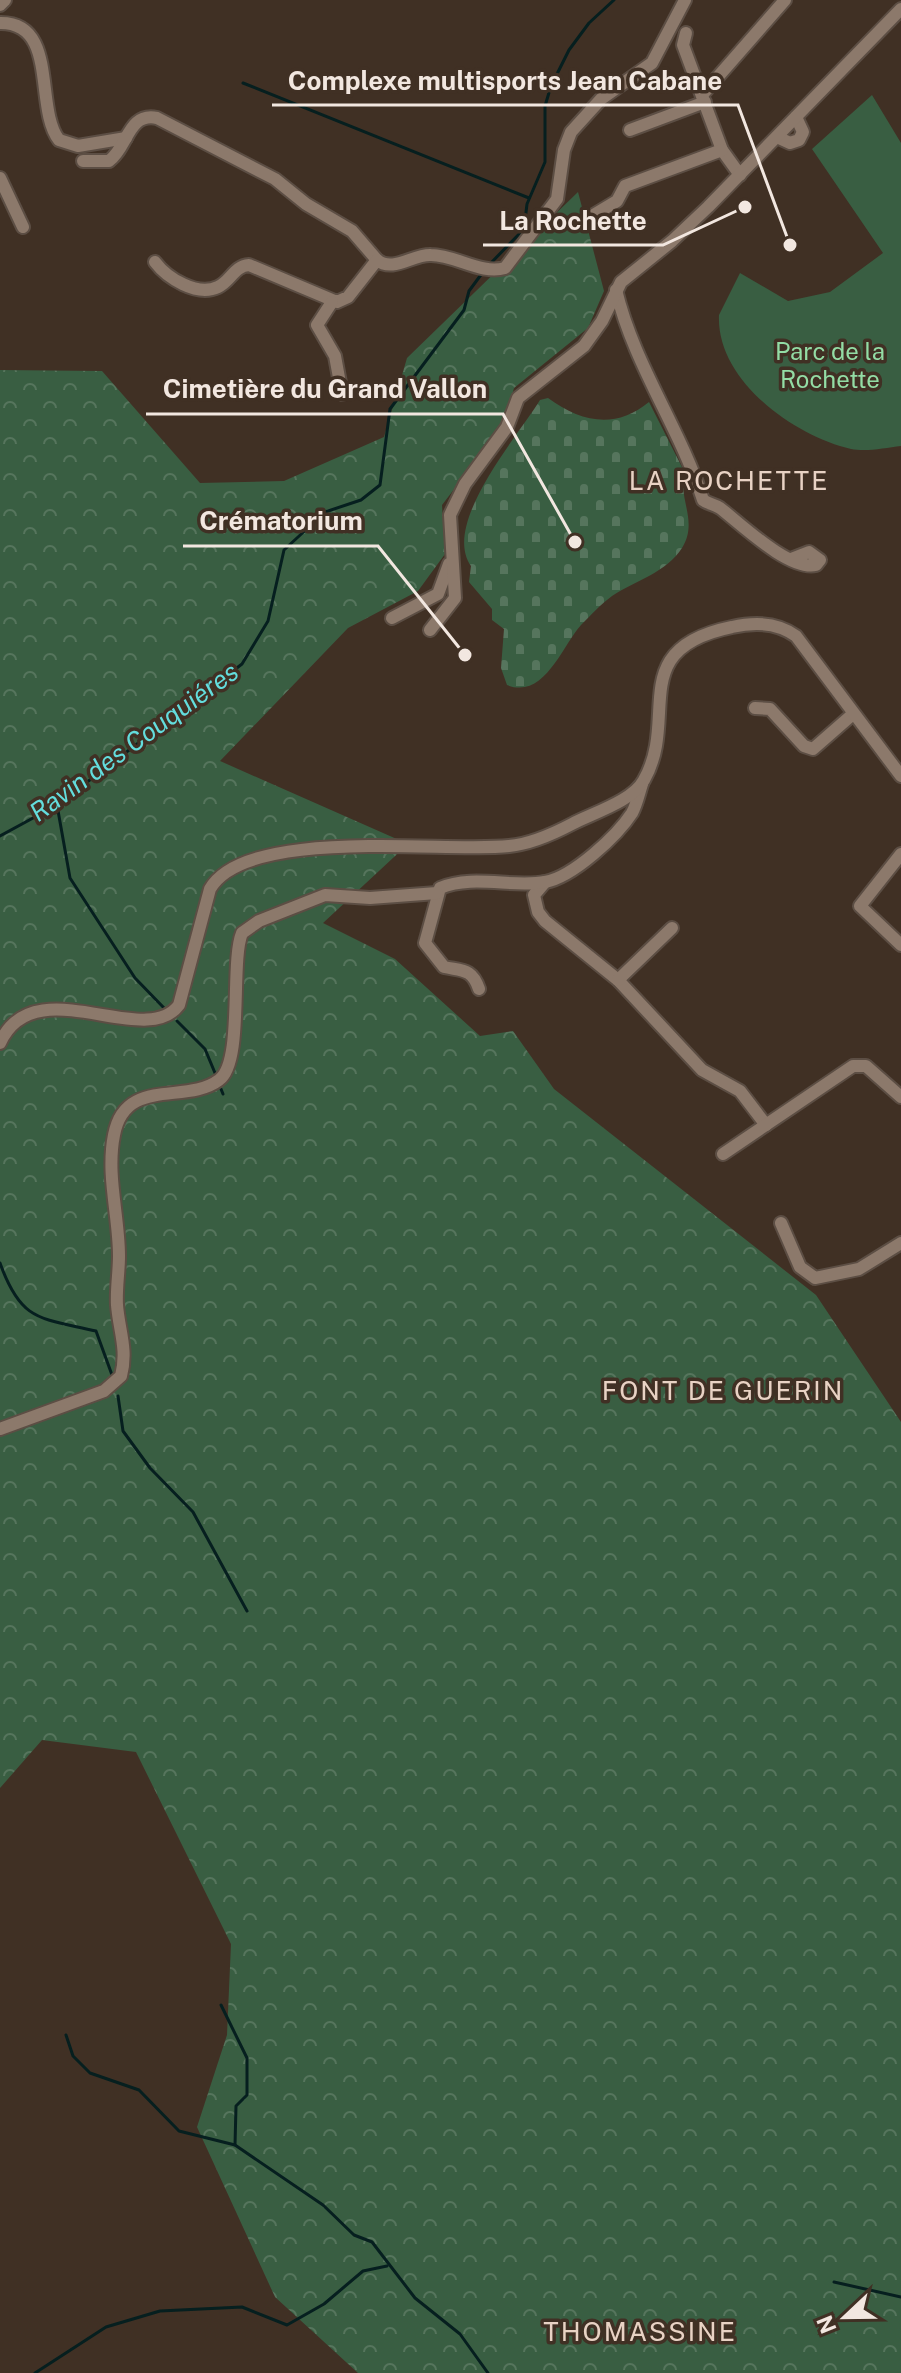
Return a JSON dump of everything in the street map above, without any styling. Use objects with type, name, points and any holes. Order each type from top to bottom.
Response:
[{"type":"street","points":[[0,5],[5,0]]},
{"type":"street","points":[[83,161],[109,161],[141,118],[157,118],[275,179],[306,204],[352,231],[377,260],[387,266],[435,255],[489,269],[507,267],[557,199],[564,150],[571,132],[601,99],[652,63],[685,0]]},
{"type":"street","points":[[630,130],[703,98],[785,0]]},
{"type":"street","points":[[430,630],[454,601],[449,526],[454,505],[507,427],[516,400],[588,341],[622,280],[672,241],[777,137],[790,143],[799,140],[802,128],[796,117],[901,9]]},
{"type":"street","points":[[0,23],[16,24],[35,43],[52,127],[59,140],[78,146],[126,138]]},
{"type":"street","points":[[686,33],[683,45],[722,150],[740,175]]},
{"type":"street","points":[[592,216],[617,201],[625,186],[722,150]]},
{"type":"street","points":[[0,178],[23,227]]},
{"type":"street","points":[[342,394],[335,356],[317,325],[332,302],[348,297],[377,260]]},
{"type":"street","points":[[155,262],[169,278],[208,289],[220,286],[239,267],[249,265],[332,302]]},
{"type":"street","points":[[616,290],[626,327],[685,450],[703,500],[791,559]]},
{"type":"street","points":[[392,618],[438,594],[450,560]]},
{"type":"street","points":[[0,1429],[104,1391],[121,1376],[125,1342],[117,1304],[119,1255],[112,1175],[115,1128],[122,1115],[138,1101],[215,1083],[222,1077],[237,1004],[237,951],[242,933],[259,921],[325,895],[370,898],[437,893],[449,885],[545,882],[568,872],[596,852],[631,815],[654,744],[664,671],[681,649],[725,628],[761,624],[790,631],[803,643],[901,776]]},
{"type":"street","points":[[755,708],[770,709],[809,749],[817,748],[853,714]]},
{"type":"street","points":[[0,1043],[15,1024],[50,1010],[69,1008],[154,1021],[172,1014],[179,1005],[210,889],[216,880],[233,870],[312,849],[396,844],[512,846],[564,828],[642,784]]},
{"type":"street","points":[[901,854],[860,906],[901,945]]},
{"type":"street","points":[[545,882],[534,895],[538,912],[552,928],[618,980],[702,1070],[740,1091],[766,1125]]},
{"type":"street","points":[[437,893],[425,938],[427,948],[444,967],[467,970],[479,989]]},
{"type":"street","points":[[618,980],[672,928]]},
{"type":"street","points":[[723,1154],[857,1065],[866,1066],[901,1097]]},
{"type":"street","points":[[781,1223],[800,1267],[815,1278],[859,1269],[901,1243]]},
{"type":"green space","name":"Parc de la Rochette","points":[[872,95],[901,143],[901,446],[863,450],[851,449],[806,432],[762,402],[730,362],[721,339],[719,315],[740,273],[788,301],[830,292],[883,253],[812,149]]},
{"type":"green space","points":[[578,192],[604,291],[588,328],[514,388],[504,424],[442,505],[445,554],[418,591],[348,628],[220,761],[408,844],[323,923],[395,959],[480,1036],[513,1031],[554,1089],[816,1295],[901,1422],[901,2373],[358,2373],[275,2297],[197,2127],[227,2035],[231,1944],[136,1752],[42,1740],[0,1788],[0,370],[102,371],[200,483],[284,481],[384,437],[407,358]]},
{"type":"green space","points":[[548,398],[573,413],[598,420],[624,417],[649,402],[685,473],[683,482],[689,528],[682,548],[668,564],[604,602],[581,625],[542,678],[520,688],[507,685],[501,668],[504,629],[492,620],[492,609],[469,582],[471,566],[464,548],[466,527],[486,481],[501,457],[540,400]]},
{"type":"waterway","name":"Ravin des Couquiéres","points":[[488,266],[524,229],[527,204],[545,162],[545,106],[551,86],[569,50],[589,23],[614,0]]},
{"type":"waterway","points":[[243,83],[529,198]]},
{"type":"waterway","name":"Ravin des Couquiéres","points":[[0,836],[57,805],[242,664],[268,621],[284,550],[325,512],[361,500],[380,485],[390,409],[464,310],[469,291],[483,272]]},
{"type":"waterway","points":[[57,805],[70,878],[135,978],[165,1009]]},
{"type":"waterway","points":[[177,1021],[205,1049],[215,1073]]},
{"type":"waterway","points":[[221,1089],[223,1094]]},
{"type":"waterway","points":[[0,1263],[16,1297],[25,1307],[47,1319],[96,1331],[112,1375]]},
{"type":"waterway","points":[[118,1396],[123,1431],[150,1468],[193,1512],[247,1611]]},
{"type":"waterway","points":[[221,2005],[247,2058],[247,2095],[236,2106],[235,2145]]},
{"type":"waterway","points":[[66,2035],[73,2056],[90,2073],[139,2090],[179,2131],[235,2145],[323,2205],[354,2235],[372,2242],[415,2298],[460,2334],[488,2373]]},
{"type":"waterway","points":[[35,2373],[106,2327],[160,2311],[242,2307],[287,2325],[324,2304],[363,2271],[387,2266]]},
{"type":"waterway","points":[[834,2282],[901,2297]]},
{"type":"place","name":"La Rochette","points":[[745,207]]},
{"type":"place","name":"Complexe multisports Jean Cabane","points":[[790,245]]},
{"type":"place","name":"Cimetière du Grand Vallon","points":[[575,542]]},
{"type":"place","name":"Crématorium","points":[[465,655]]},
{"type":"district","name":"LA ROCHETTE","points":[[729,481]]},
{"type":"district","name":"FONT DE GUERIN","points":[[723,1391]]},
{"type":"district","name":"THOMASSINE","points":[[640,2332]]}]
